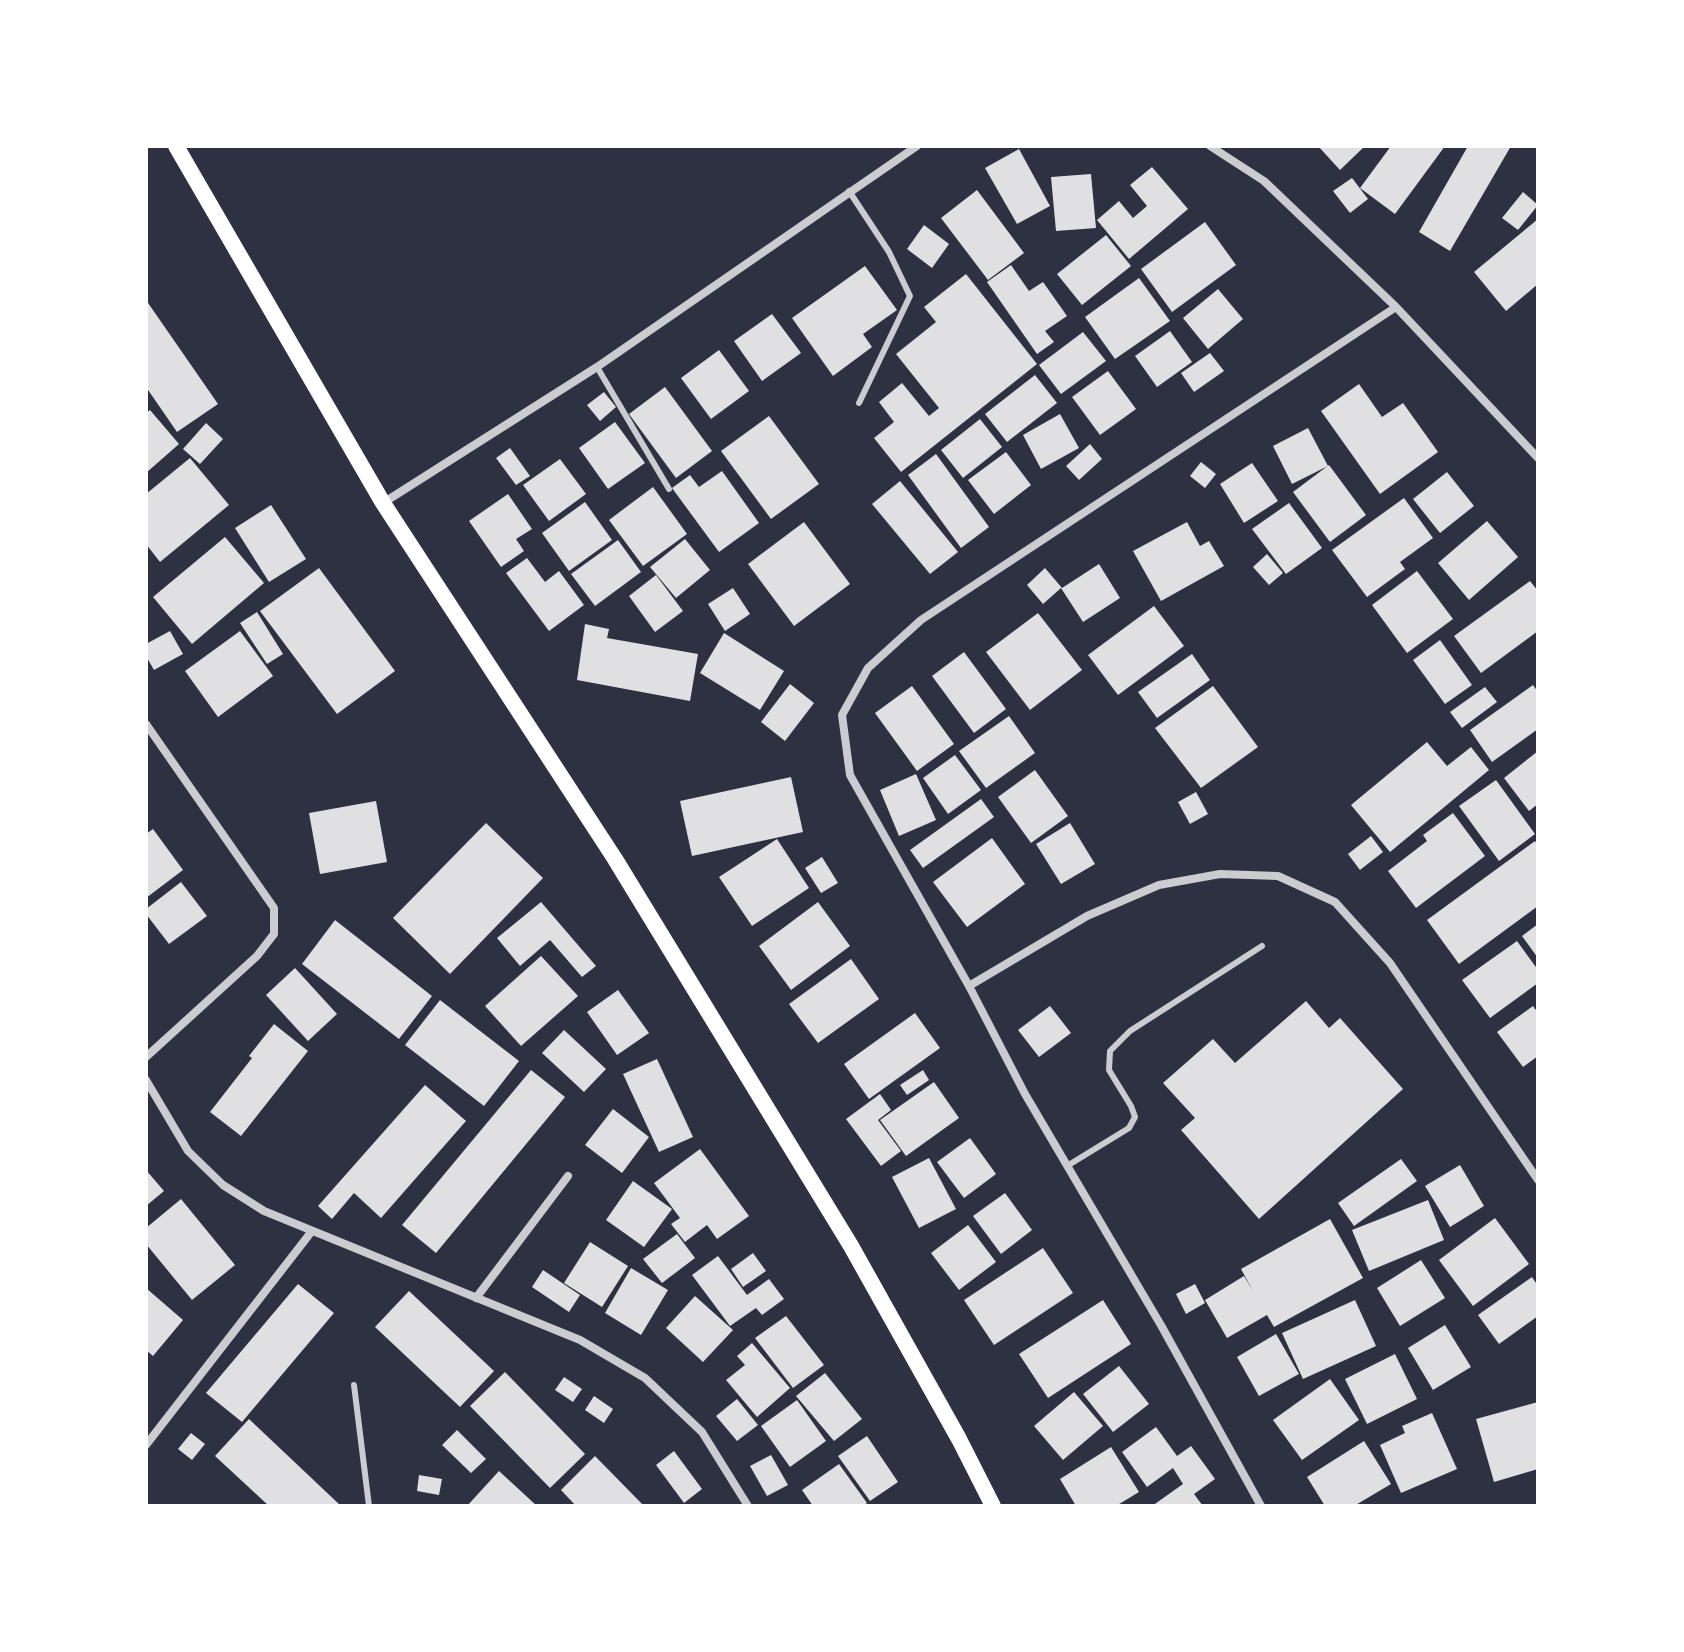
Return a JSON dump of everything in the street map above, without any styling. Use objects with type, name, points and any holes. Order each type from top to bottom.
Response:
[{"type":"main road","points":[[176,146],[383,503],[615,859],[851,1246],[993,1506]]},
{"type":"street","points":[[383,503],[597,367],[917,146]]},
{"type":"street","points":[[1210,146],[1264,181],[1396,307],[1538,458]]},
{"type":"street","points":[[1261,1506],[1162,1327],[1025,1094],[969,986],[850,775],[842,715],[868,668],[921,620],[1396,307]]},
{"type":"street","points":[[146,724],[274,908],[274,934],[257,956],[146,1057]]},
{"type":"street","points":[[969,986],[1087,916],[1159,885],[1220,874],[1278,876],[1335,902],[1390,963],[1538,1180]]},
{"type":"street","points":[[146,1080],[188,1151],[223,1185],[264,1211],[580,1340],[645,1378],[702,1432],[748,1506]]},
{"type":"street","points":[[476,1298],[568,1176]]},
{"type":"street","points":[[146,1445],[312,1231]]},
{"type":"lane","points":[[849,191],[889,252],[910,296],[859,403]]},
{"type":"lane","points":[[597,367],[669,489]]},
{"type":"lane","points":[[1067,1166],[1129,1128],[1135,1117],[1109,1070],[1110,1051],[1130,1031],[1262,946]]},
{"type":"lane","points":[[354,1385],[369,1506]]},
{"type":"building","points":[[1318,146],[1365,146],[1340,170]]},
{"type":"building","points":[[1391,146],[1445,146],[1395,214],[1360,188]]},
{"type":"building","points":[[1468,146],[1511,146],[1450,251],[1419,232]]},
{"type":"building","points":[[1019,149],[1050,206],[1017,224],[985,168]]},
{"type":"building","points":[[1152,167],[1188,209],[1129,259],[1097,220],[1119,201],[1133,218],[1147,206],[1130,185]]},
{"type":"building","points":[[1091,174],[1096,228],[1056,231],[1051,177]]},
{"type":"building","points":[[1352,178],[1368,199],[1350,213],[1333,191]]},
{"type":"building","points":[[977,190],[1024,253],[988,280],[941,218]]},
{"type":"building","points":[[1523,192],[1538,205],[1518,230],[1502,218]]},
{"type":"building","points":[[1538,219],[1538,284],[1506,311],[1474,272]]},
{"type":"building","points":[[1205,222],[1236,265],[1172,312],[1141,269]]},
{"type":"building","points":[[924,225],[949,244],[932,268],[907,249]]},
{"type":"building","points":[[1106,235],[1131,266],[1082,305],[1057,274]]},
{"type":"building","points":[[1011,265],[1029,291],[1043,282],[1067,316],[1045,331],[1054,342],[1037,354],[987,282]]},
{"type":"building","points":[[865,266],[897,310],[863,334],[872,347],[833,376],[792,318]]},
{"type":"building","points":[[966,274],[1037,364],[901,472],[874,438],[894,422],[879,402],[902,383],[929,416],[939,408],[896,354],[936,322],[924,307]]},
{"type":"building","points":[[1139,278],[1170,321],[1115,359],[1085,317]]},
{"type":"building","points":[[1218,289],[1243,319],[1208,349],[1183,318]]},
{"type":"building","points":[[146,300],[218,404],[177,432],[146,387]]},
{"type":"building","points":[[772,314],[801,353],[762,381],[734,341]]},
{"type":"building","points":[[1170,331],[1192,362],[1157,387],[1135,356]]},
{"type":"building","points":[[1083,332],[1106,361],[1061,394],[1039,365]]},
{"type":"building","points":[[719,350],[749,391],[711,419],[681,378]]},
{"type":"building","points":[[1210,353],[1224,371],[1194,392],[1181,373]]},
{"type":"building","points":[[1108,371],[1136,409],[1100,435],[1072,397]]},
{"type":"building","points":[[1035,375],[1057,403],[1007,442],[985,414]]},
{"type":"building","points":[[1359,384],[1382,417],[1403,403],[1438,452],[1380,494],[1321,411]]},
{"type":"building","points":[[665,387],[712,451],[676,478],[629,414]]},
{"type":"building","points":[[604,392],[616,407],[600,421],[587,405]]},
{"type":"building","points":[[150,410],[179,444],[146,473],[146,413]]},
{"type":"building","points":[[1060,414],[1079,448],[1041,469],[1023,435]]},
{"type":"building","points":[[769,416],[819,484],[771,519],[721,451]]},
{"type":"building","points":[[980,419],[1002,447],[963,478],[941,450]]},
{"type":"building","points":[[615,422],[645,463],[608,489],[579,448]]},
{"type":"building","points":[[206,423],[223,439],[200,464],[183,449]]},
{"type":"building","points":[[1308,428],[1328,466],[1292,484],[1273,446]]},
{"type":"building","points":[[1090,444],[1102,459],[1079,480],[1066,466]]},
{"type":"building","points":[[510,448],[530,476],[516,485],[496,458]]},
{"type":"building","points":[[1006,452],[1031,485],[994,514],[968,480]]},
{"type":"building","points":[[936,454],[989,527],[961,548],[908,475]]},
{"type":"building","points":[[190,458],[229,505],[160,562],[146,544],[146,494]]},
{"type":"building","points":[[560,459],[586,494],[549,521],[523,485]]},
{"type":"building","points":[[1201,462],[1216,474],[1205,488],[1190,476]]},
{"type":"building","points":[[1252,463],[1278,501],[1244,523],[1220,484]]},
{"type":"building","points":[[1329,465],[1366,515],[1330,542],[1293,492]]},
{"type":"building","points":[[722,471],[759,523],[719,552],[672,488],[690,475],[699,487]]},
{"type":"building","points":[[1447,472],[1474,506],[1440,533],[1413,499]]},
{"type":"building","points":[[900,481],[958,552],[930,574],[872,504]]},
{"type":"building","points":[[653,487],[687,534],[643,566],[609,520]]},
{"type":"building","points":[[508,494],[532,529],[516,539],[524,551],[501,567],[469,521]]},
{"type":"building","points":[[1404,498],[1433,538],[1400,562],[1405,569],[1367,597],[1332,550]]},
{"type":"building","points":[[585,502],[612,540],[569,571],[542,533]]},
{"type":"building","points":[[1289,503],[1322,548],[1286,574],[1252,529]]},
{"type":"building","points":[[271,505],[306,559],[269,582],[235,528]]},
{"type":"building","points":[[1487,521],[1518,557],[1469,600],[1438,563]]},
{"type":"building","points":[[804,522],[850,584],[794,626],[748,564]]},
{"type":"building","points":[[1187,522],[1200,546],[1209,541],[1224,566],[1161,601],[1133,551]]},
{"type":"building","points":[[225,537],[264,583],[192,644],[153,597]]},
{"type":"building","points":[[685,539],[710,570],[676,598],[650,567]]},
{"type":"building","points":[[618,540],[641,572],[595,606],[571,574]]},
{"type":"building","points":[[1267,554],[1283,573],[1269,585],[1253,567]]},
{"type":"building","points":[[527,558],[545,582],[559,571],[584,605],[549,631],[506,573]]},
{"type":"building","points":[[1099,564],[1120,598],[1083,622],[1061,588],[1043,604],[1027,585],[1045,568],[1062,588]]},
{"type":"building","points":[[319,568],[395,671],[337,714],[260,611]]},
{"type":"building","points":[[1417,571],[1453,619],[1407,653],[1372,605]]},
{"type":"building","points":[[656,575],[683,611],[655,632],[629,596]]},
{"type":"building","points":[[1530,581],[1538,591],[1538,631],[1481,673],[1454,636]]},
{"type":"building","points":[[733,588],[750,614],[725,631],[708,604]]},
{"type":"building","points":[[1154,606],[1184,646],[1118,695],[1088,655]]},
{"type":"building","points":[[257,612],[283,654],[267,664],[240,623]]},
{"type":"building","points":[[1038,613],[1082,670],[1030,710],[986,652]]},
{"type":"building","points":[[585,624],[609,629],[607,638],[698,654],[690,701],[577,680]]},
{"type":"building","points":[[170,631],[183,654],[154,670],[146,656],[146,644]]},
{"type":"building","points":[[240,631],[273,676],[218,717],[185,671]]},
{"type":"building","points":[[724,633],[784,671],[760,710],[700,673]]},
{"type":"building","points":[[1440,640],[1472,685],[1445,704],[1413,660]]},
{"type":"building","points":[[964,652],[1006,709],[974,733],[932,676]]},
{"type":"building","points":[[1192,654],[1210,680],[1157,718],[1138,692]]},
{"type":"building","points":[[790,684],[814,703],[785,741],[761,722]]},
{"type":"building","points":[[1533,685],[1538,692],[1538,729],[1492,762],[1470,730]]},
{"type":"building","points":[[912,686],[954,744],[917,771],[875,713]]},
{"type":"building","points":[[1213,686],[1258,747],[1201,788],[1155,728]]},
{"type":"building","points":[[1485,687],[1497,702],[1462,728],[1450,712]]},
{"type":"building","points":[[1009,716],[1035,753],[986,788],[959,751]]},
{"type":"building","points":[[1427,742],[1447,766],[1471,747],[1489,770],[1390,852],[1351,805]]},
{"type":"building","points":[[1538,751],[1538,804],[1529,811],[1504,778]]},
{"type":"building","points":[[955,755],[981,790],[948,814],[923,778]]},
{"type":"building","points":[[1035,770],[1068,816],[1031,843],[998,797]]},
{"type":"building","points":[[916,774],[936,820],[899,836],[880,790]]},
{"type":"building","points":[[791,777],[803,832],[692,856],[680,801]]},
{"type":"building","points":[[1496,780],[1535,834],[1499,861],[1459,806]]},
{"type":"building","points":[[1196,792],[1208,814],[1190,824],[1178,802]]},
{"type":"building","points":[[981,799],[994,817],[923,868],[910,850]]},
{"type":"building","points":[[376,801],[387,862],[320,874],[309,813]]},
{"type":"building","points":[[1453,813],[1485,856],[1416,908],[1388,871],[1427,841],[1423,835]]},
{"type":"building","points":[[486,823],[543,878],[450,974],[393,918]]},
{"type":"building","points":[[1070,823],[1095,864],[1061,884],[1036,844]]},
{"type":"building","points":[[153,829],[183,870],[146,898],[146,834]]},
{"type":"building","points":[[1371,836],[1383,852],[1360,870],[1348,854]]},
{"type":"building","points":[[992,838],[1025,884],[967,927],[933,882]]},
{"type":"building","points":[[777,839],[809,888],[752,926],[719,877]]},
{"type":"building","points":[[1535,841],[1538,846],[1538,906],[1459,964],[1427,920]]},
{"type":"building","points":[[822,857],[838,883],[821,893],[805,868]]},
{"type":"building","points":[[181,882],[207,916],[169,944],[146,914],[146,909]]},
{"type":"building","points":[[541,902],[596,966],[582,977],[550,940],[520,966],[497,938]]},
{"type":"building","points":[[818,902],[850,946],[791,990],[759,946]]},
{"type":"building","points":[[335,920],[432,996],[399,1039],[302,964]]},
{"type":"building","points":[[1538,924],[1538,958],[1522,936]]},
{"type":"building","points":[[1517,941],[1538,970],[1538,983],[1490,1018],[1462,980]]},
{"type":"building","points":[[541,956],[578,996],[521,1046],[485,1006]]},
{"type":"building","points":[[851,959],[879,999],[818,1043],[789,1004]]},
{"type":"building","points":[[295,968],[337,1014],[308,1041],[266,995]]},
{"type":"building","points":[[618,990],[649,1033],[617,1055],[587,1012]]},
{"type":"building","points":[[440,1000],[519,1061],[484,1106],[405,1045]]},
{"type":"building","points":[[1306,1001],[1329,1028],[1340,1018],[1403,1089],[1259,1219],[1181,1130],[1195,1118],[1163,1083],[1213,1039],[1235,1063]]},
{"type":"building","points":[[1050,1006],[1071,1033],[1039,1057],[1018,1030]]},
{"type":"building","points":[[1533,1006],[1538,1013],[1538,1056],[1523,1067],[1497,1032]]},
{"type":"building","points":[[915,1013],[940,1048],[869,1099],[844,1064]]},
{"type":"building","points":[[274,1024],[308,1051],[241,1136],[210,1112]]},
{"type":"building","points":[[564,1030],[606,1069],[584,1092],[542,1053]]},
{"type":"building","points":[[657,1059],[693,1137],[659,1152],[623,1074]]},
{"type":"building","points":[[531,1070],[565,1097],[436,1253],[402,1225]]},
{"type":"building","points":[[923,1070],[929,1080],[907,1095],[900,1085]]},
{"type":"building","points":[[934,1082],[959,1118],[906,1156],[880,1120]]},
{"type":"building","points":[[425,1085],[466,1121],[381,1218],[354,1193],[332,1219],[318,1206]]},
{"type":"building","points":[[880,1094],[891,1110],[878,1120],[901,1151],[881,1166],[846,1119]]},
{"type":"building","points":[[613,1109],[649,1137],[622,1173],[585,1145]]},
{"type":"building","points":[[970,1138],[996,1174],[964,1198],[937,1162]]},
{"type":"building","points":[[700,1149],[749,1216],[717,1239],[707,1225],[685,1242],[671,1224],[680,1218],[654,1183]]},
{"type":"building","points":[[929,1158],[956,1209],[919,1228],[892,1177]]},
{"type":"building","points":[[1401,1159],[1417,1181],[1354,1226],[1338,1203]]},
{"type":"building","points":[[1460,1165],[1484,1206],[1450,1227],[1425,1186]]},
{"type":"building","points":[[146,1170],[164,1191],[146,1206]]},
{"type":"building","points":[[633,1181],[672,1209],[644,1247],[606,1220]]},
{"type":"building","points":[[1005,1193],[1032,1230],[1001,1254],[973,1216]]},
{"type":"building","points":[[181,1199],[235,1265],[192,1300],[146,1244],[146,1228]]},
{"type":"building","points":[[1428,1200],[1444,1240],[1369,1271],[1352,1230]]},
{"type":"building","points":[[1495,1218],[1529,1264],[1473,1306],[1439,1260]]},
{"type":"building","points":[[1330,1219],[1363,1278],[1274,1327],[1267,1315],[1227,1338],[1205,1300],[1244,1276],[1253,1291],[1241,1269]]},
{"type":"building","points":[[968,1225],[996,1262],[959,1290],[931,1253]]},
{"type":"building","points":[[677,1234],[695,1258],[662,1283],[643,1259]]},
{"type":"building","points":[[590,1242],[628,1266],[602,1307],[564,1283]]},
{"type":"building","points":[[1043,1248],[1073,1293],[994,1345],[964,1300]]},
{"type":"building","points":[[753,1253],[766,1271],[743,1287],[731,1269]]},
{"type":"building","points":[[718,1256],[747,1295],[769,1279],[784,1299],[762,1315],[756,1308],[730,1326],[692,1275]]},
{"type":"building","points":[[1421,1260],[1445,1298],[1400,1326],[1377,1288]]},
{"type":"building","points":[[631,1268],[668,1290],[641,1335],[605,1313]]},
{"type":"building","points":[[543,1270],[580,1295],[569,1312],[532,1287]]},
{"type":"building","points":[[1532,1277],[1538,1286],[1538,1316],[1499,1344],[1478,1315]]},
{"type":"building","points":[[298,1284],[334,1313],[242,1422],[206,1393]]},
{"type":"building","points":[[1195,1284],[1205,1303],[1186,1314],[1176,1294]]},
{"type":"building","points":[[146,1288],[183,1320],[153,1356],[146,1350]]},
{"type":"building","points":[[409,1291],[494,1371],[460,1407],[375,1327]]},
{"type":"building","points":[[695,1296],[733,1330],[703,1362],[666,1328]]},
{"type":"building","points":[[1103,1300],[1131,1344],[1048,1398],[1019,1354]]},
{"type":"building","points":[[1355,1300],[1376,1346],[1303,1379],[1282,1333]]},
{"type":"building","points":[[786,1316],[824,1365],[793,1388],[755,1338]]},
{"type":"building","points":[[1445,1325],[1471,1367],[1433,1390],[1408,1348]]},
{"type":"building","points":[[1276,1334],[1299,1374],[1259,1396],[1237,1357]]},
{"type":"building","points":[[752,1343],[790,1388],[757,1417],[726,1380],[745,1365],[737,1356]]},
{"type":"building","points":[[1395,1354],[1417,1399],[1367,1424],[1345,1379]]},
{"type":"building","points":[[1119,1366],[1149,1404],[1113,1432],[1083,1394]]},
{"type":"building","points":[[505,1372],[585,1454],[550,1488],[470,1406]]},
{"type":"building","points":[[825,1373],[862,1419],[834,1441],[796,1396]]},
{"type":"building","points":[[564,1377],[582,1389],[573,1402],[555,1390]]},
{"type":"building","points":[[1330,1379],[1359,1420],[1302,1460],[1273,1420]]},
{"type":"building","points":[[1074,1392],[1103,1426],[1063,1460],[1034,1426]]},
{"type":"building","points":[[594,1396],[613,1409],[604,1423],[585,1410]]},
{"type":"building","points":[[737,1399],[758,1425],[737,1441],[716,1416]]},
{"type":"building","points":[[797,1400],[826,1441],[790,1467],[761,1426]]},
{"type":"building","points":[[1538,1402],[1538,1469],[1494,1482],[1476,1419]]},
{"type":"building","points":[[1432,1413],[1457,1469],[1401,1493],[1380,1445],[1405,1433],[1402,1426]]},
{"type":"building","points":[[249,1419],[341,1506],[269,1506],[215,1456]]},
{"type":"building","points":[[1156,1427],[1177,1456],[1191,1446],[1215,1479],[1194,1494],[1203,1506],[1152,1506],[1183,1484],[1173,1468],[1147,1487],[1122,1452]]},
{"type":"building","points":[[457,1430],[486,1459],[471,1473],[442,1445]]},
{"type":"building","points":[[191,1433],[205,1444],[192,1460],[178,1449]]},
{"type":"building","points":[[867,1436],[898,1482],[870,1501],[838,1456]]},
{"type":"building","points":[[1364,1441],[1391,1484],[1354,1506],[1325,1506],[1307,1477]]},
{"type":"building","points":[[1111,1447],[1139,1492],[1116,1506],[1076,1506],[1060,1479]]},
{"type":"building","points":[[674,1451],[702,1489],[684,1503],[656,1465]]},
{"type":"building","points":[[771,1455],[788,1485],[767,1496],[750,1466]]},
{"type":"building","points":[[595,1456],[644,1506],[576,1506],[561,1490]]},
{"type":"building","points":[[839,1464],[867,1503],[863,1506],[813,1506],[802,1490]]},
{"type":"building","points":[[499,1471],[537,1506],[467,1506]]},
{"type":"building","points":[[419,1475],[442,1479],[439,1495],[417,1491]]}]
